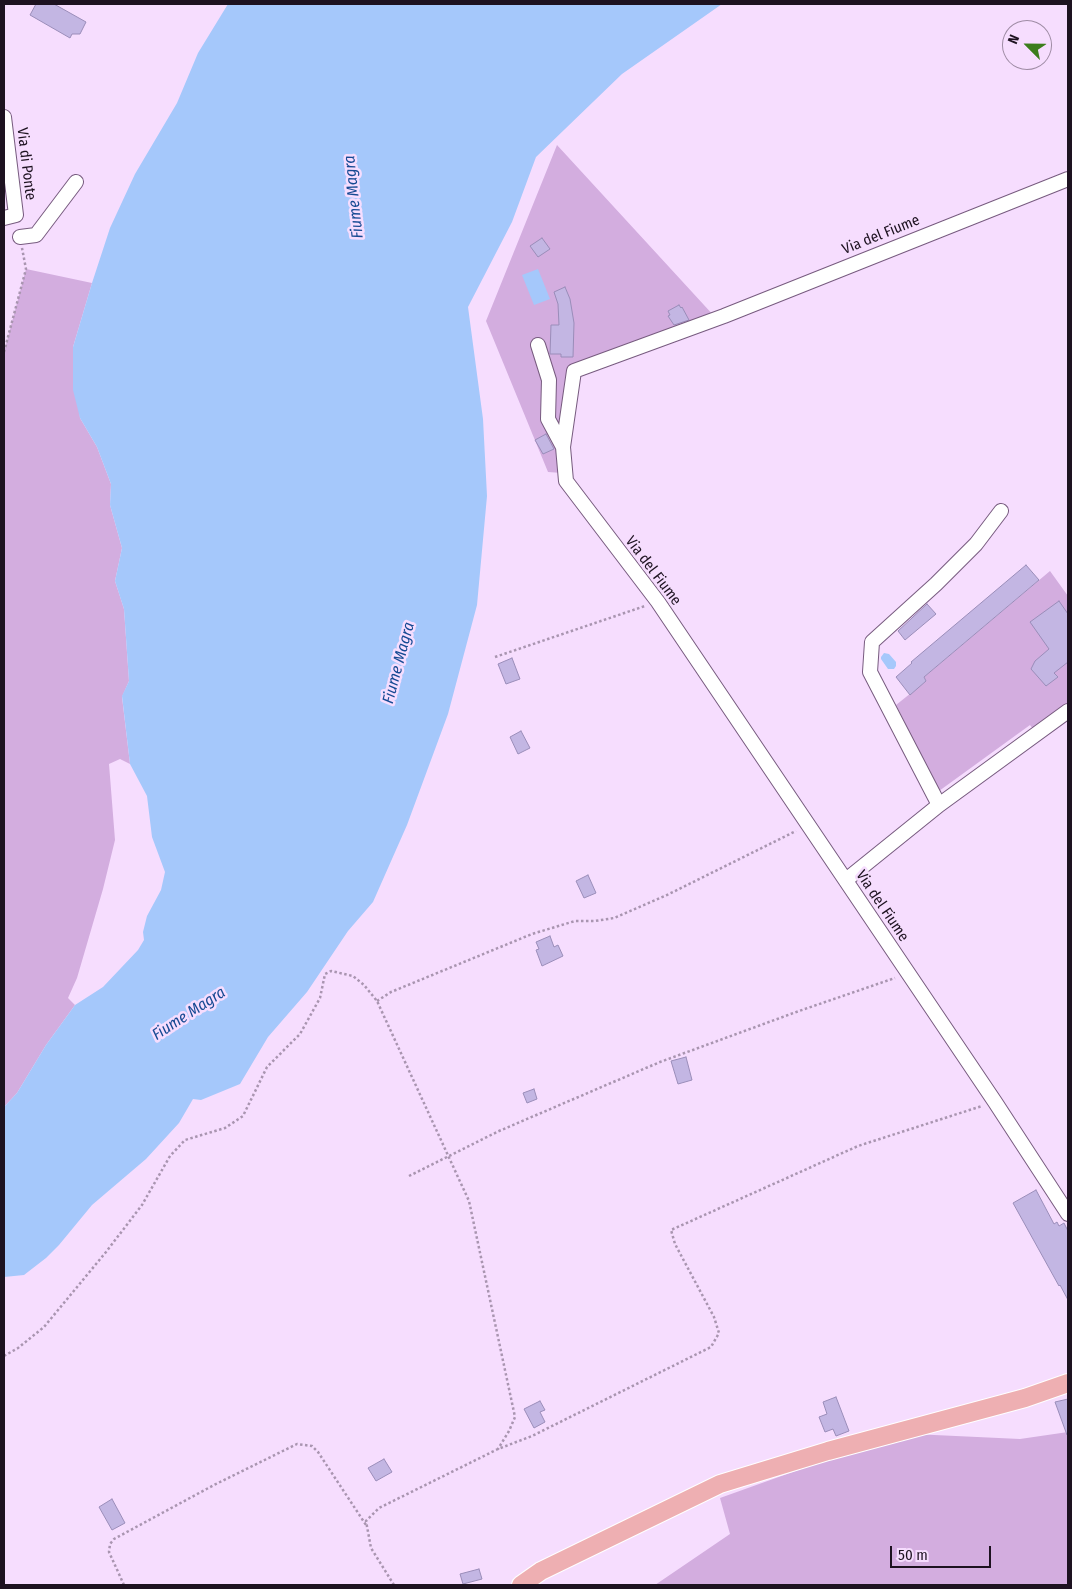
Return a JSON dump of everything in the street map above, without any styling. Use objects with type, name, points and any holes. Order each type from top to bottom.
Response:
[{"type":"main road","points":[[521,1585],[541,1571],[720,1484],[836,1448],[1025,1398],[1068,1383]]},
{"type":"street","name":"Via di Ponte","points":[[4,117],[10,216]]},
{"type":"street","name":"Via del Fiume","points":[[1068,179],[724,316],[574,371],[563,447],[566,481],[658,602],[995,1102],[1068,1214]]},
{"type":"street","points":[[20,237],[36,235],[76,182]]},
{"type":"street","points":[[538,344],[549,380],[548,419],[563,447]]},
{"type":"street","points":[[939,804],[870,672],[872,642],[936,584],[976,544],[1001,511]]},
{"type":"street","points":[[846,880],[939,804],[1068,711]]},
{"type":"path","points":[[4,352],[26,269],[20,237]]},
{"type":"path","points":[[495,657],[658,602]]},
{"type":"path","points":[[376,1001],[391,992],[532,934],[575,921],[595,921],[614,918],[666,895],[808,825]]},
{"type":"path","points":[[4,1356],[18,1348],[44,1327],[142,1205],[170,1156],[185,1140],[225,1128],[243,1116],[267,1067],[300,1034],[320,998],[325,974],[331,971],[353,976],[364,985],[376,1001],[469,1201],[515,1417],[498,1449]]},
{"type":"path","points":[[410,1176],[499,1131],[660,1062],[799,1011],[908,974]]},
{"type":"path","points":[[394,1585],[370,1548],[366,1521],[379,1508],[498,1449],[532,1436],[711,1347],[719,1333],[714,1317],[675,1244],[671,1230],[858,1146],[995,1102]]},
{"type":"path","points":[[124,1585],[109,1552],[110,1544],[114,1539],[214,1485],[297,1444],[312,1446],[318,1452],[367,1526]]},
{"type":"shaded area","points":[[557,145],[715,317],[572,368],[562,473],[548,472],[486,321]]},
{"type":"shaded area","points":[[26,269],[92,283],[73,347],[80,418],[97,447],[111,484],[110,505],[122,548],[115,581],[124,609],[129,681],[122,697],[130,764],[120,759],[109,764],[115,840],[77,978],[68,998],[75,1005],[46,1045],[17,1093],[4,1107],[4,352]]},
{"type":"shaded area","points":[[1050,571],[1068,596],[1068,721],[1041,740],[1030,725],[939,791],[896,705],[926,681],[924,677]]},
{"type":"shaded area","points":[[1068,1432],[1068,1585],[655,1585],[730,1534],[720,1498],[815,1464],[913,1434],[1020,1439]]},
{"type":"water","name":"Fiume Magra","points":[[228,4],[722,4],[622,74],[536,157],[512,222],[468,307],[483,419],[487,496],[477,605],[448,714],[407,825],[373,902],[348,931],[307,992],[268,1037],[240,1084],[201,1100],[193,1099],[179,1123],[146,1159],[92,1205],[46,1258],[24,1275],[4,1277],[4,1107],[17,1093],[46,1045],[75,1005],[103,987],[138,950],[144,940],[143,932],[147,916],[161,890],[165,872],[152,837],[147,796],[130,764],[122,696],[129,681],[124,609],[115,581],[122,548],[110,505],[111,484],[97,447],[80,418],[73,390],[73,347],[110,228],[135,174],[177,103],[198,53]]},
{"type":"water","points":[[538,269],[550,299],[534,305],[522,275]]},
{"type":"water","points":[[884,653],[889,654],[896,662],[894,669],[888,669],[881,659]]},
{"type":"building","points":[[36,4],[54,4],[86,22],[80,34],[72,34],[70,38],[30,15]]},
{"type":"building","points":[[542,238],[550,249],[538,257],[530,246]]},
{"type":"building","points":[[565,287],[570,299],[574,323],[573,357],[561,357],[561,354],[550,354],[551,325],[559,325],[558,304],[554,292]]},
{"type":"building","points":[[679,305],[689,320],[674,325],[668,316],[670,315],[668,311]]},
{"type":"building","points":[[546,434],[554,449],[543,454],[535,440]]},
{"type":"building","points":[[1026,565],[1039,580],[924,677],[926,681],[910,695],[896,677],[911,662]]},
{"type":"building","points":[[1059,601],[1068,614],[1068,662],[1054,673],[1058,677],[1046,686],[1031,669],[1035,661],[1049,649],[1030,622]]},
{"type":"building","points":[[927,604],[936,614],[905,640],[898,631]]},
{"type":"building","points":[[512,658],[520,679],[506,684],[498,664]]},
{"type":"building","points":[[521,731],[530,748],[518,754],[510,737]]},
{"type":"building","points":[[588,875],[596,893],[584,898],[576,881]]},
{"type":"building","points":[[550,936],[554,947],[558,945],[563,956],[542,966],[536,950],[539,949],[536,942]]},
{"type":"building","points":[[686,1057],[692,1080],[678,1084],[671,1061]]},
{"type":"building","points":[[534,1089],[537,1099],[527,1103],[523,1093]]},
{"type":"building","points":[[1036,1190],[1054,1224],[1057,1222],[1059,1226],[1064,1223],[1068,1231],[1068,1300],[1013,1203]]},
{"type":"building","points":[[836,1397],[849,1431],[836,1436],[833,1429],[825,1432],[819,1417],[827,1414],[823,1402]]},
{"type":"building","points":[[1068,1399],[1068,1435],[1067,1435],[1055,1402]]},
{"type":"building","points":[[540,1401],[545,1410],[540,1412],[545,1422],[534,1428],[524,1409]]},
{"type":"building","points":[[384,1459],[392,1472],[376,1481],[368,1468]]},
{"type":"building","points":[[112,1499],[125,1523],[112,1530],[99,1507]]},
{"type":"building","points":[[479,1569],[482,1579],[463,1584],[460,1574]]}]
